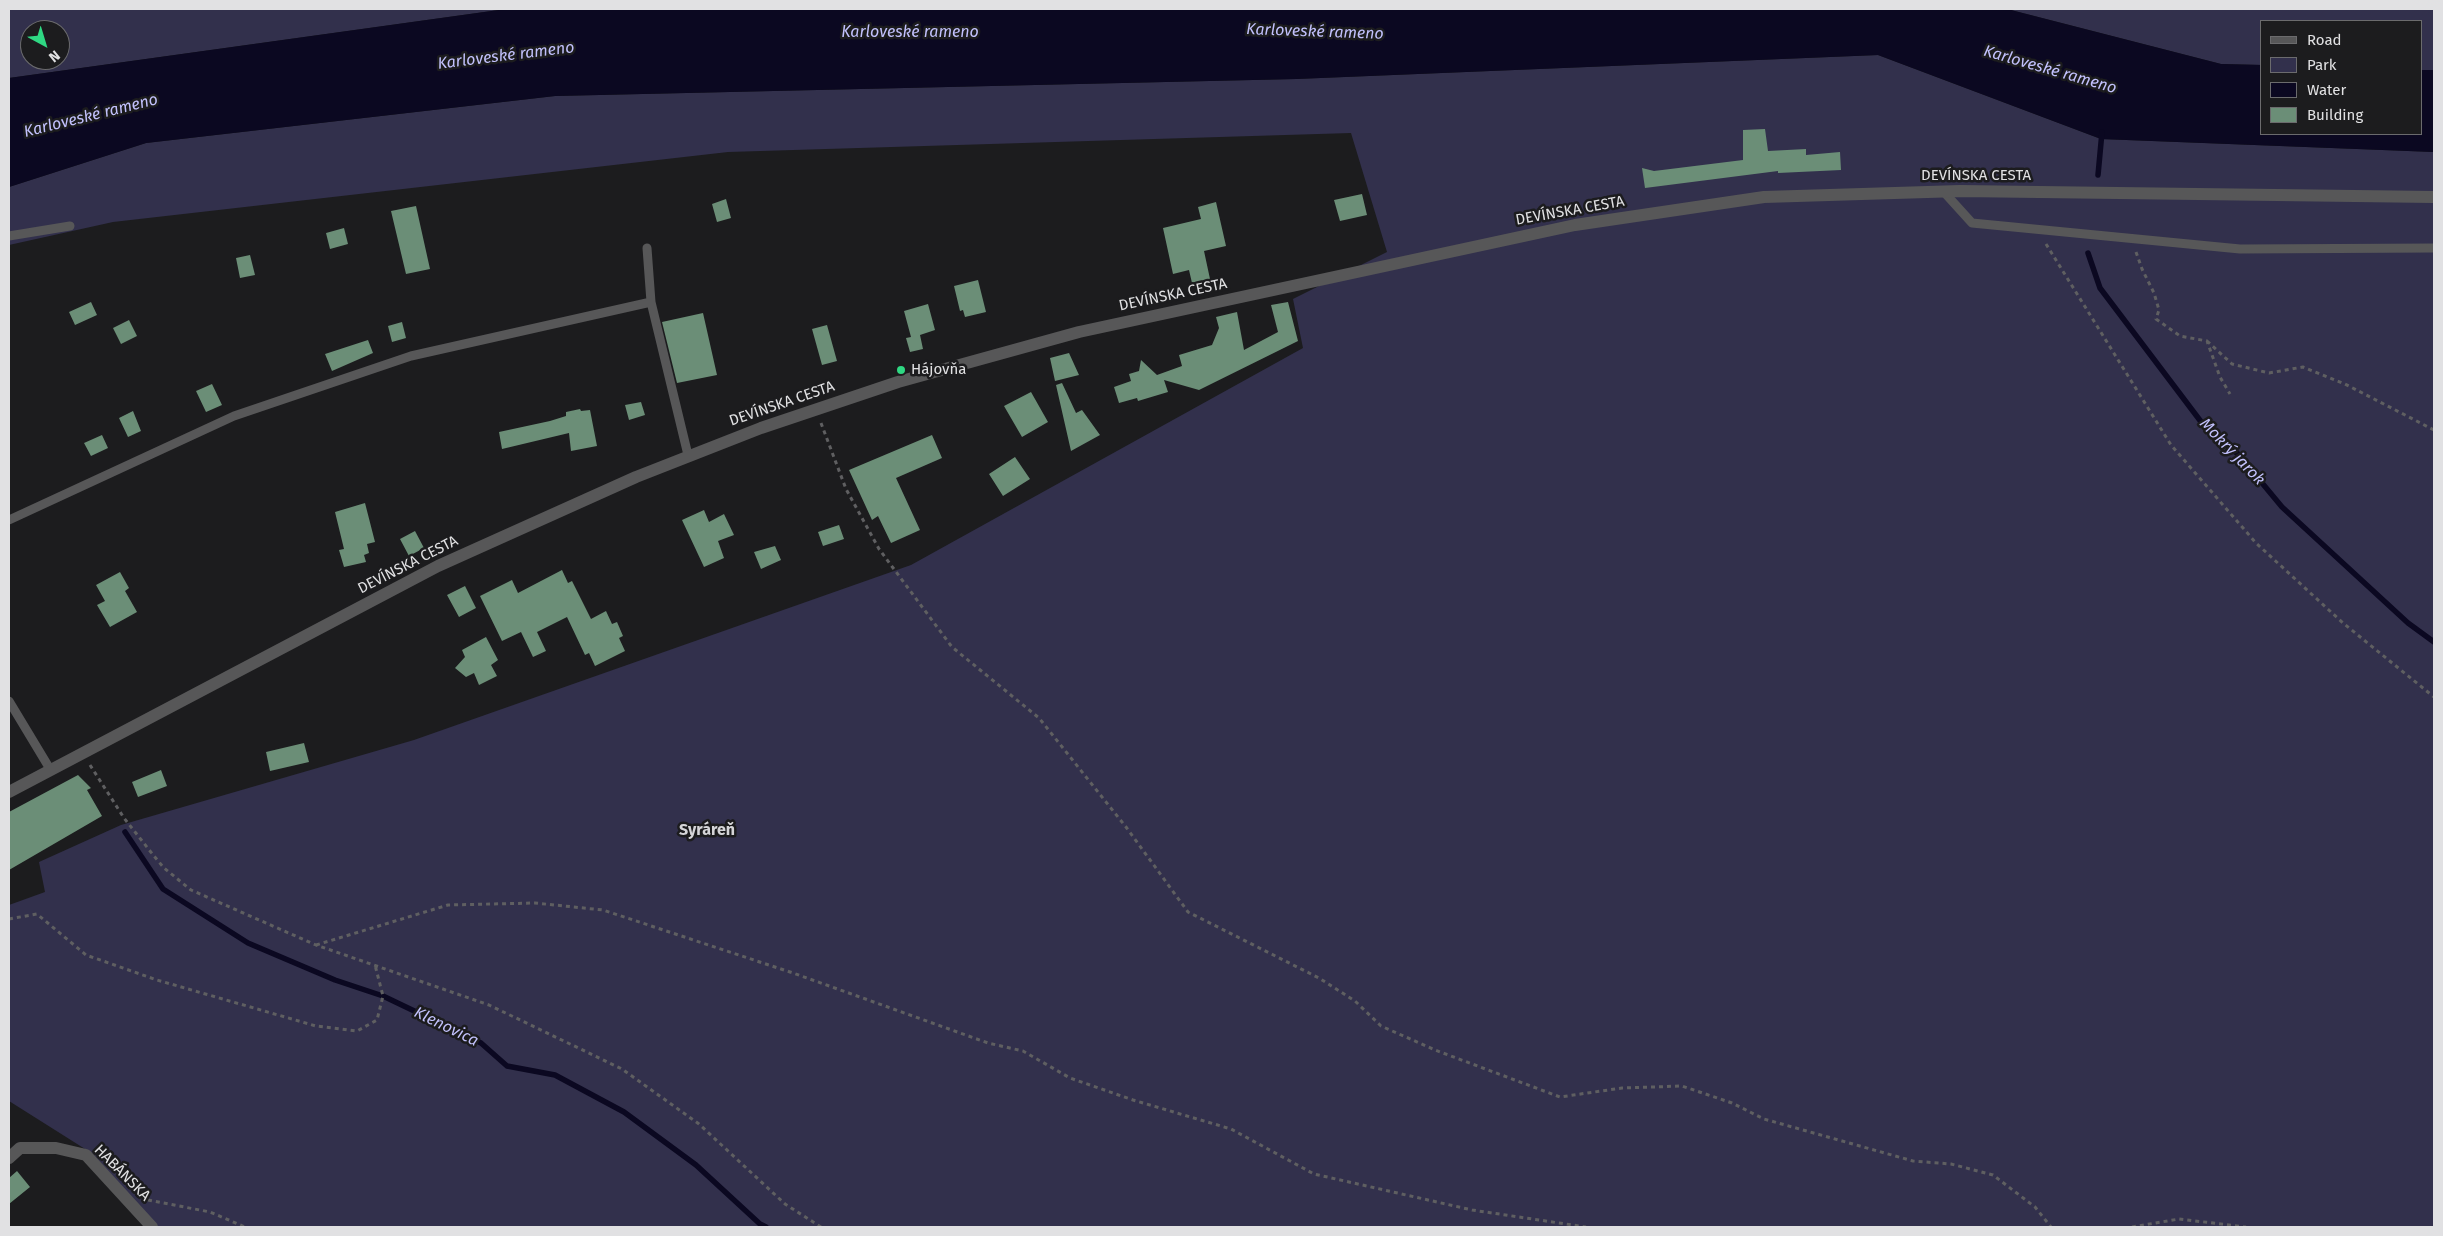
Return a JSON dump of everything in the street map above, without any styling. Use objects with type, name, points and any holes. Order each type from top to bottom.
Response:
[{"type":"street","name":"DEVÍNSKA CESTA","points":[[9,792],[438,566],[688,455],[898,382],[1080,332],[1575,225],[1764,197],[1943,191],[2434,197]]},
{"type":"street","name":"HABÁNSKA","points":[[9,1158],[20,1148],[56,1148],[86,1156],[152,1227]]},
{"type":"lane","points":[[1943,191],[1972,223],[2038,231],[2240,249],[2434,248]]},
{"type":"lane","points":[[9,236],[70,226]]},
{"type":"lane","points":[[646,248],[651,302],[688,455]]},
{"type":"lane","points":[[9,520],[234,416],[411,356],[651,302]]},
{"type":"lane","points":[[9,701],[50,769]]},
{"type":"path","points":[[2038,231],[2171,445],[2256,543],[2343,623],[2434,697]]},
{"type":"path","points":[[2132,239],[2142,270],[2154,293],[2159,310],[2156,319],[2180,336],[2207,341],[2232,364],[2269,373],[2303,367],[2345,384],[2434,430]]},
{"type":"path","points":[[2207,341],[2220,377],[2230,394]]},
{"type":"path","points":[[816,409],[846,489],[879,549],[952,647],[1039,718],[1126,827],[1188,912],[1319,978],[1355,1001],[1381,1026],[1435,1050],[1560,1096],[1622,1088],[1682,1086],[1732,1103],[1764,1119],[1913,1161],[1951,1164],[1992,1175],[2035,1207],[2051,1227]]},
{"type":"path","points":[[82,752],[124,818],[164,868],[191,890],[316,945],[489,1005],[622,1069],[699,1124],[785,1204],[821,1227]]},
{"type":"path","points":[[316,945],[448,905],[535,903],[603,910],[793,973],[988,1043],[1022,1051],[1070,1078],[1133,1100],[1231,1129],[1314,1174],[1472,1210],[1586,1227]]},
{"type":"path","points":[[9,920],[37,914],[86,955],[157,980],[316,1026],[357,1031],[377,1020],[383,996],[375,964]]},
{"type":"path","points":[[122,1195],[210,1212],[245,1227]]},
{"type":"path","points":[[2132,1227],[2179,1219],[2246,1227]]},
{"type":"green space","points":[[9,9],[506,9],[70,70],[70,20],[20,20],[20,70],[67,70],[9,78]]},
{"type":"green space","points":[[2007,9],[2434,9],[2434,70],[2423,70],[2423,20],[2260,20],[2260,65],[2221,64]]},
{"type":"green space","points":[[1878,55],[2101,139],[2434,152],[2434,1227],[158,1227],[93,1154],[9,1101],[9,905],[45,892],[39,862],[121,825],[414,740],[911,565],[1303,348],[1293,299],[1387,252],[1351,133],[728,152],[113,222],[9,245],[9,187],[146,143],[555,96],[1296,79]]},
{"type":"water","name":"Karloveské rameno","points":[[506,9],[2007,9],[2221,64],[2260,65],[2260,135],[2423,135],[2423,70],[2434,70],[2434,152],[2101,139],[1878,55],[1296,79],[555,96],[146,143],[9,187],[9,78]]},
{"type":"building","points":[[1765,129],[1768,151],[1806,149],[1806,155],[1840,152],[1841,170],[1778,173],[1778,171],[1645,188],[1642,168],[1654,171],[1743,160],[1743,130]]},
{"type":"building","points":[[1362,194],[1367,215],[1340,221],[1334,200]]},
{"type":"building","points":[[726,199],[731,218],[717,222],[712,204]]},
{"type":"building","points":[[1216,202],[1226,246],[1204,251],[1210,279],[1192,283],[1189,270],[1173,274],[1163,228],[1201,219],[1198,207]]},
{"type":"building","points":[[416,206],[430,269],[406,274],[391,211]]},
{"type":"building","points":[[344,228],[348,244],[330,249],[326,233]]},
{"type":"building","points":[[250,255],[255,275],[240,278],[236,258]]},
{"type":"building","points":[[978,280],[986,312],[965,317],[963,310],[960,311],[954,286]]},
{"type":"building","points":[[91,302],[97,315],[75,325],[69,312]]},
{"type":"building","points":[[1288,302],[1298,341],[1199,390],[1164,380],[1168,392],[1138,401],[1137,398],[1119,403],[1114,387],[1131,381],[1129,374],[1139,371],[1141,360],[1157,375],[1182,366],[1179,355],[1212,345],[1219,328],[1216,317],[1237,312],[1244,350],[1278,332],[1271,305]]},
{"type":"building","points":[[928,304],[935,330],[920,335],[923,349],[910,352],[906,338],[911,337],[904,311]]},
{"type":"building","points":[[703,313],[717,375],[677,383],[662,322]]},
{"type":"building","points":[[129,320],[137,336],[121,344],[113,328]]},
{"type":"building","points":[[402,322],[406,338],[392,342],[388,326]]},
{"type":"building","points":[[827,325],[837,361],[822,365],[812,329]]},
{"type":"building","points":[[368,340],[373,353],[332,371],[325,354]]},
{"type":"building","points":[[1069,353],[1079,375],[1055,381],[1050,358]]},
{"type":"building","points":[[1062,383],[1076,413],[1082,410],[1100,435],[1071,451],[1056,385]]},
{"type":"building","points":[[212,384],[222,405],[206,412],[196,391]]},
{"type":"building","points":[[1031,392],[1048,422],[1022,437],[1004,406]]},
{"type":"building","points":[[641,402],[645,415],[629,420],[625,405]]},
{"type":"building","points":[[580,409],[581,411],[590,410],[597,446],[571,451],[569,433],[502,449],[499,432],[550,421],[566,416],[566,412]]},
{"type":"building","points":[[133,411],[141,431],[128,437],[119,418]]},
{"type":"building","points":[[102,435],[108,448],[91,456],[84,443]]},
{"type":"building","points":[[932,435],[942,458],[896,478],[920,530],[891,543],[878,516],[872,520],[849,470]]},
{"type":"building","points":[[1015,457],[1030,479],[1003,496],[989,474]]},
{"type":"building","points":[[365,503],[375,542],[367,544],[369,553],[364,555],[366,562],[344,567],[339,550],[344,549],[335,512]]},
{"type":"building","points":[[704,510],[709,522],[724,514],[734,535],[718,541],[724,558],[704,567],[682,520]]},
{"type":"building","points":[[839,525],[844,539],[823,546],[818,532]]},
{"type":"building","points":[[415,531],[424,548],[409,556],[400,539]]},
{"type":"building","points":[[775,546],[781,560],[761,569],[754,552]]},
{"type":"building","points":[[562,570],[568,583],[572,581],[591,619],[606,611],[612,624],[617,622],[623,636],[619,638],[625,651],[595,666],[589,653],[585,655],[567,617],[537,632],[546,651],[533,657],[521,632],[502,641],[480,596],[512,580],[518,593]]},
{"type":"building","points":[[120,572],[129,588],[125,591],[137,612],[110,627],[97,605],[105,601],[96,585]]},
{"type":"building","points":[[465,586],[476,608],[459,617],[447,595]]},
{"type":"building","points":[[486,637],[498,660],[491,665],[497,676],[479,685],[474,673],[466,677],[455,668],[465,657],[462,650]]},
{"type":"building","points":[[304,743],[309,762],[270,771],[266,752]]},
{"type":"building","points":[[161,770],[167,786],[138,797],[132,782]]},
{"type":"building","points":[[78,775],[91,788],[87,790],[102,816],[9,870],[9,812]]},
{"type":"building","points":[[17,1171],[30,1187],[9,1204],[9,1178]]},
{"type":"waterway","name":"Mokrý jarok","points":[[2098,175],[2102,132]]},
{"type":"waterway","name":"Mokrý jarok","points":[[2088,253],[2100,288],[2205,427],[2238,454],[2282,507],[2408,623],[2434,642]]},
{"type":"waterway","name":"Klenovica","points":[[125,832],[163,889],[248,943],[335,980],[383,996],[481,1043],[507,1066],[555,1075],[624,1112],[696,1165],[760,1224],[766,1227]]},
{"type":"place","name":"Hájovňa","points":[[901,370]]},
{"type":"district","name":"Syráreň","points":[[707,831]]}]
